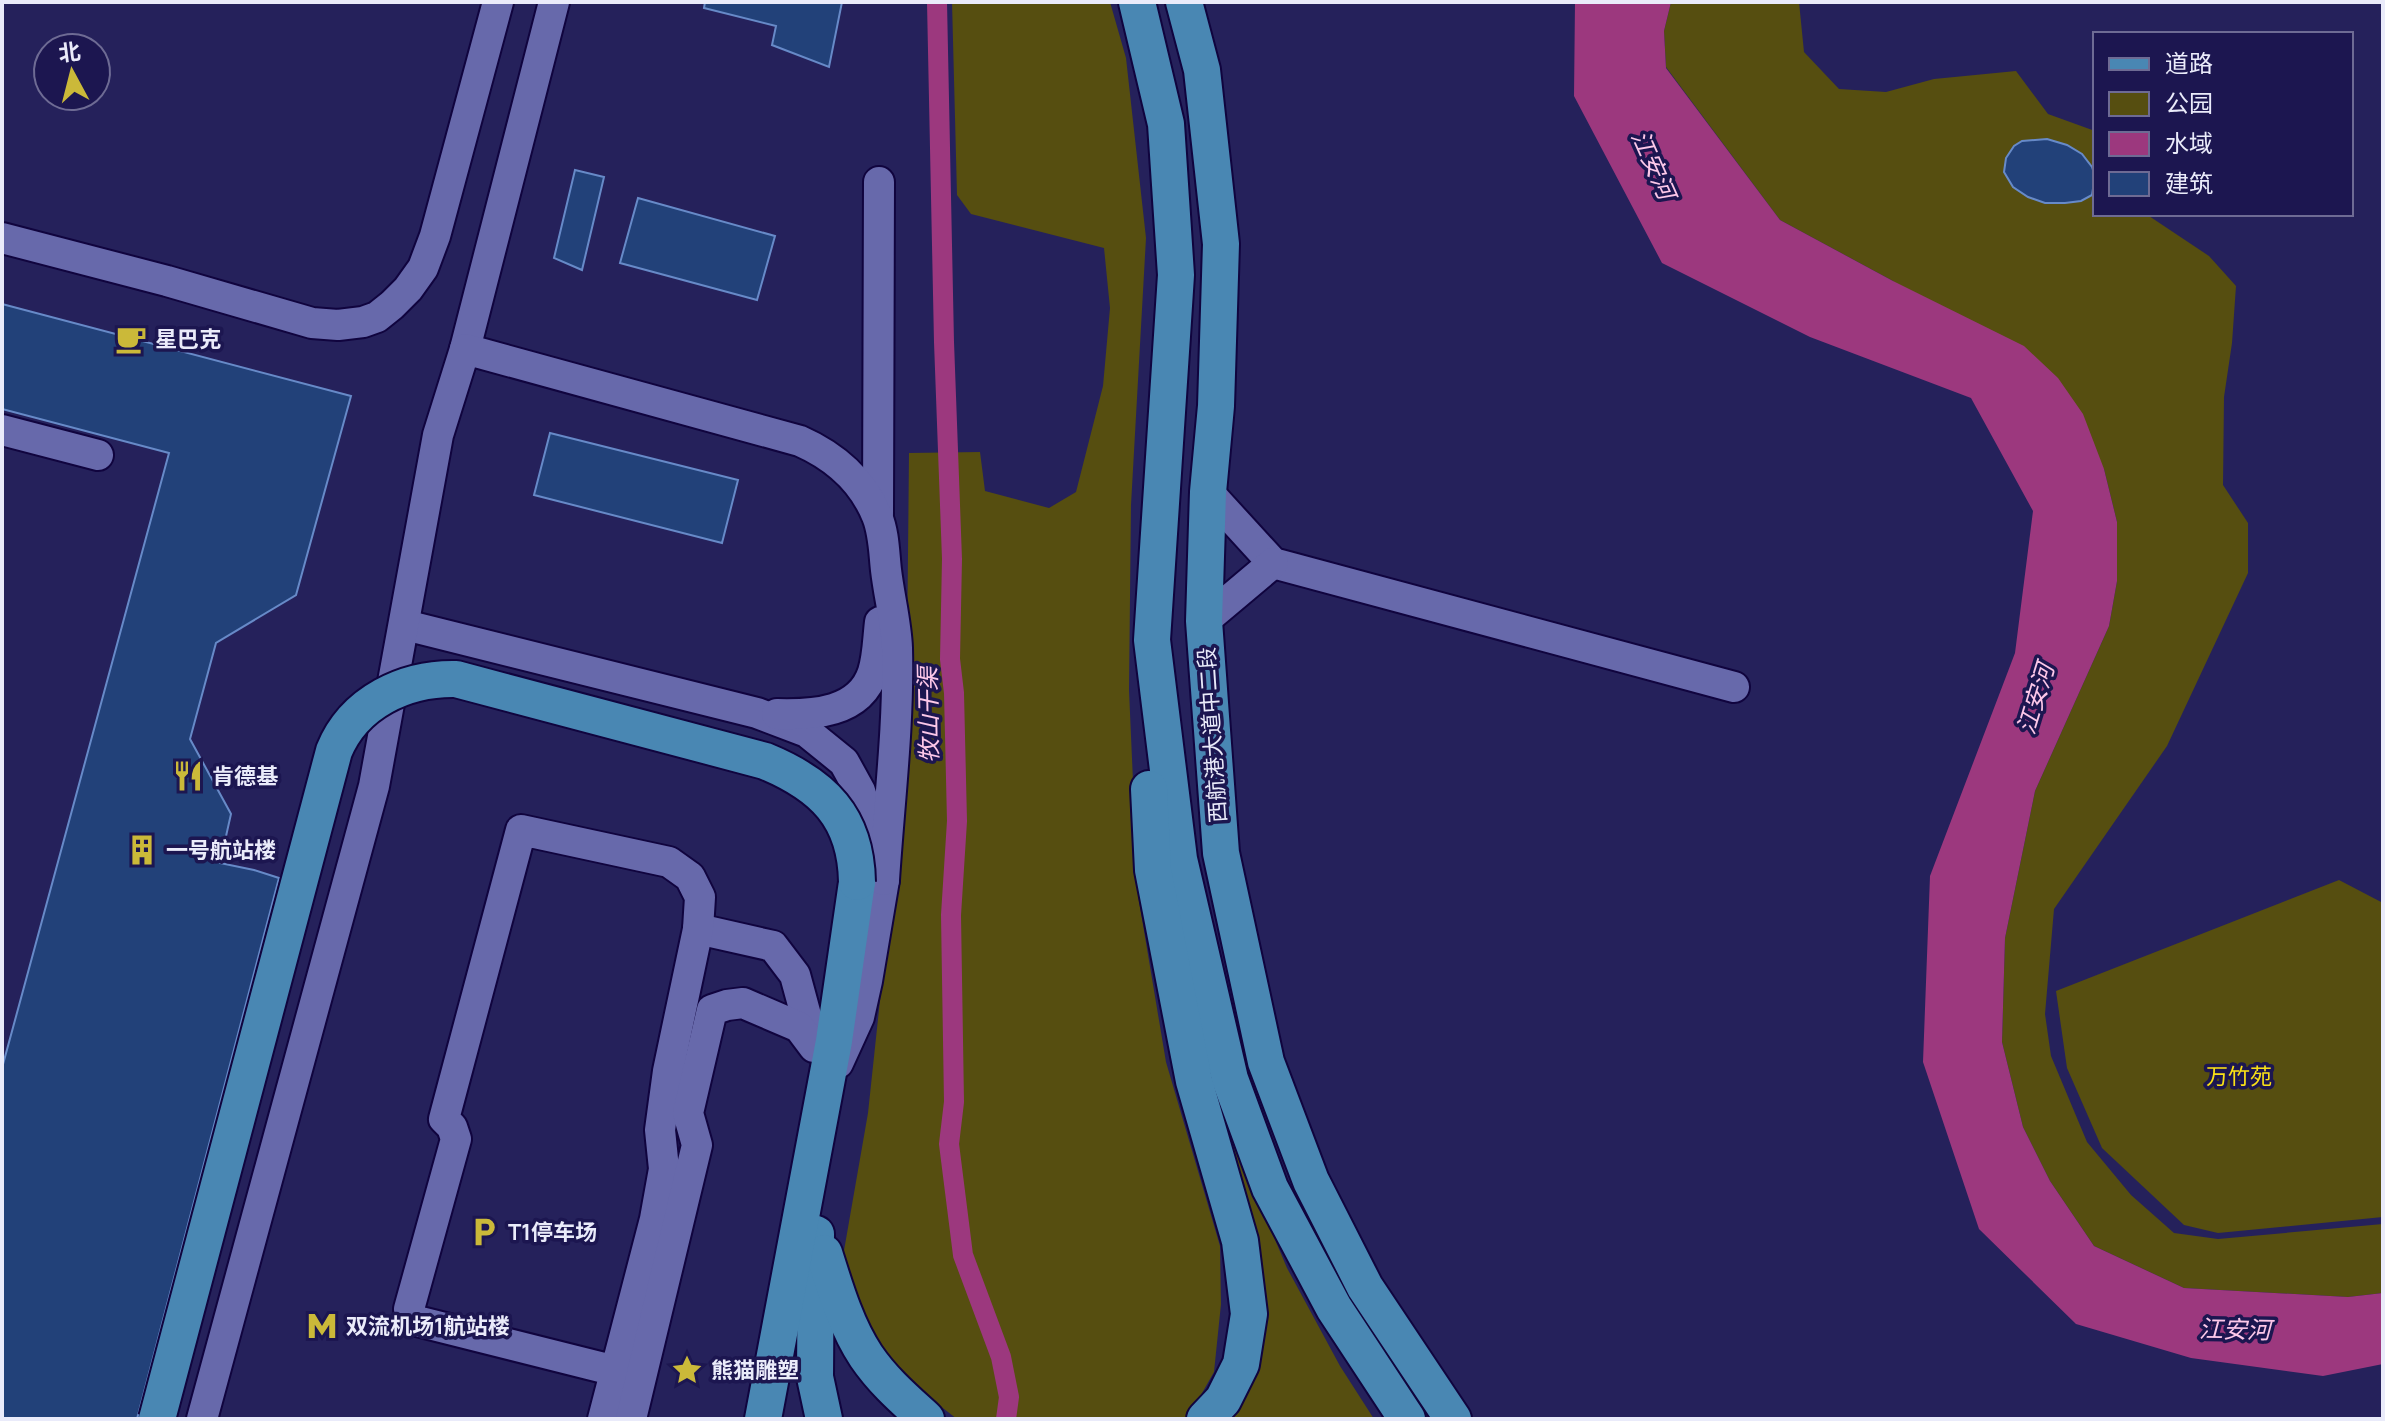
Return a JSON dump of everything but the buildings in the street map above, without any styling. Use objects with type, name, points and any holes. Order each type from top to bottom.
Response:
[{"type":"main road","name":"西航港大道中二段","points":[[1137,2],[1166,124],[1176,275],[1152,640],[1179,859],[1230,1079],[1270,1188],[1334,1308],[1407,1419]]},
{"type":"main road","name":"西航港大道中二段","points":[[1184,2],[1202,70],[1221,244],[1204,621],[1221,853],[1266,1062],[1311,1181],[1365,1287],[1453,1419]]},
{"type":"main road","points":[[1152,640],[1147,742],[1153,870],[1194,1081],[1240,1241],[1249,1314],[1241,1364],[1223,1400],[1205,1419]]},
{"type":"main road","points":[[157,1419],[334,751],[344,731],[372,703],[412,683],[456,679],[765,761],[797,775],[833,807],[849,830],[870,881],[822,1109],[763,1419]]},
{"type":"main road","points":[[822,1109],[814,1354],[817,1395],[824,1419]]},
{"type":"main road","points":[[816,1226],[842,1305],[859,1344],[895,1391],[926,1417]]},
{"type":"street","points":[[2,238],[312,323],[351,324],[377,317],[408,289],[423,268],[435,236],[498,2]]},
{"type":"street","points":[[202,1419],[374,786],[438,435],[465,349],[554,2]]},
{"type":"street","points":[[870,881],[895,727],[897,647],[878,516],[879,182]]},
{"type":"street","points":[[465,349],[800,441],[819,450],[855,480],[878,516]]},
{"type":"street","points":[[2,430],[98,455]]},
{"type":"street","points":[[1208,492],[1273,563],[1734,687]]},
{"type":"street","points":[[1204,621],[1273,563]]},
{"type":"street","points":[[757,713],[799,714],[832,710],[847,704],[864,689],[874,669],[886,568]]},
{"type":"street","points":[[405,625],[757,713],[807,732],[844,762],[860,791],[871,819],[870,881]]},
{"type":"street","points":[[603,1419],[616,1371],[655,1219],[664,1169],[660,1130],[668,1071],[698,929],[700,897],[690,877],[669,862],[528,831],[448,1123],[456,1139],[409,1309],[410,1316],[417,1321],[616,1371]]},
{"type":"street","points":[[698,929],[773,946],[795,975],[814,1047],[822,1109]]},
{"type":"street","points":[[631,1419],[697,1145],[688,1113],[712,1010],[743,1003],[799,1027],[814,1047]]},
{"type":"green space","points":[[952,2],[1110,2],[1126,58],[1146,238],[1131,505],[1129,690],[1138,895],[1166,1062],[1220,1246],[1221,1304],[1214,1372],[1193,1409],[1196,1419],[957,1419],[891,1364],[860,1312],[842,1262],[868,1113],[906,756],[909,453],[980,452],[985,491],[1049,508],[1076,492],[1103,386],[1110,308],[1104,248],[971,214],[957,195]]},
{"type":"green space","points":[[1671,2],[1799,2],[1804,52],[1839,89],[1886,92],[1934,79],[2016,71],[2048,114],[2093,130],[2093,216],[2149,216],[2209,256],[2236,286],[2224,397],[2223,485],[2248,523],[2248,573],[2167,746],[2054,909],[2045,1014],[2051,1056],[2087,1142],[2131,1195],[2174,1233],[2218,1239],[2383,1224],[2383,1293],[2348,1297],[2184,1288],[2094,1246],[2050,1181],[2023,1127],[2002,1042],[2005,938],[2035,791],[2109,626],[2117,581],[2117,522],[2104,469],[1893,281],[1780,220],[1666,67],[1664,31]]},
{"type":"green space","name":"万竹苑","points":[[2339,880],[2383,903],[2383,1217],[2218,1233],[2184,1225],[2102,1148],[2067,1068],[2056,991]]},
{"type":"green space","points":[[1207,1078],[1287,1268],[1340,1366],[1374,1419],[1230,1419],[1241,1404],[1264,1345],[1264,1276]]},
{"type":"water","name":"江安河","points":[[1575,2],[1671,2],[1664,31],[1666,68],[1780,220],[2024,346],[2058,378],[2083,414],[2104,469],[2117,522],[2117,581],[2109,626],[2035,791],[2005,938],[2002,1042],[2023,1127],[2050,1181],[2094,1246],[2184,1288],[2348,1297],[2383,1293],[2383,1364],[2323,1376],[2191,1358],[2076,1324],[1979,1229],[1923,1062],[1930,876],[2015,653],[2033,511],[1971,398],[1810,337],[1662,263],[1574,96]]},
{"type":"waterway","name":"牧山干渠","points":[[937,2],[952,559],[950,659],[954,693],[957,821],[951,915],[954,1102],[949,1144],[963,1255],[1001,1357],[1009,1397],[1006,1419]]},
{"type":"place","name":"星巴克","points":[[131,339]]},
{"type":"place","name":"肯德基","points":[[188,776]]},
{"type":"place","name":"一号航站楼","points":[[142,850]]},
{"type":"place","name":"T1停车场","points":[[484,1232]]},
{"type":"place","name":"双流机场1航站楼","points":[[322,1326]]},
{"type":"place","name":"熊猫雕塑","points":[[687,1370]]}]
